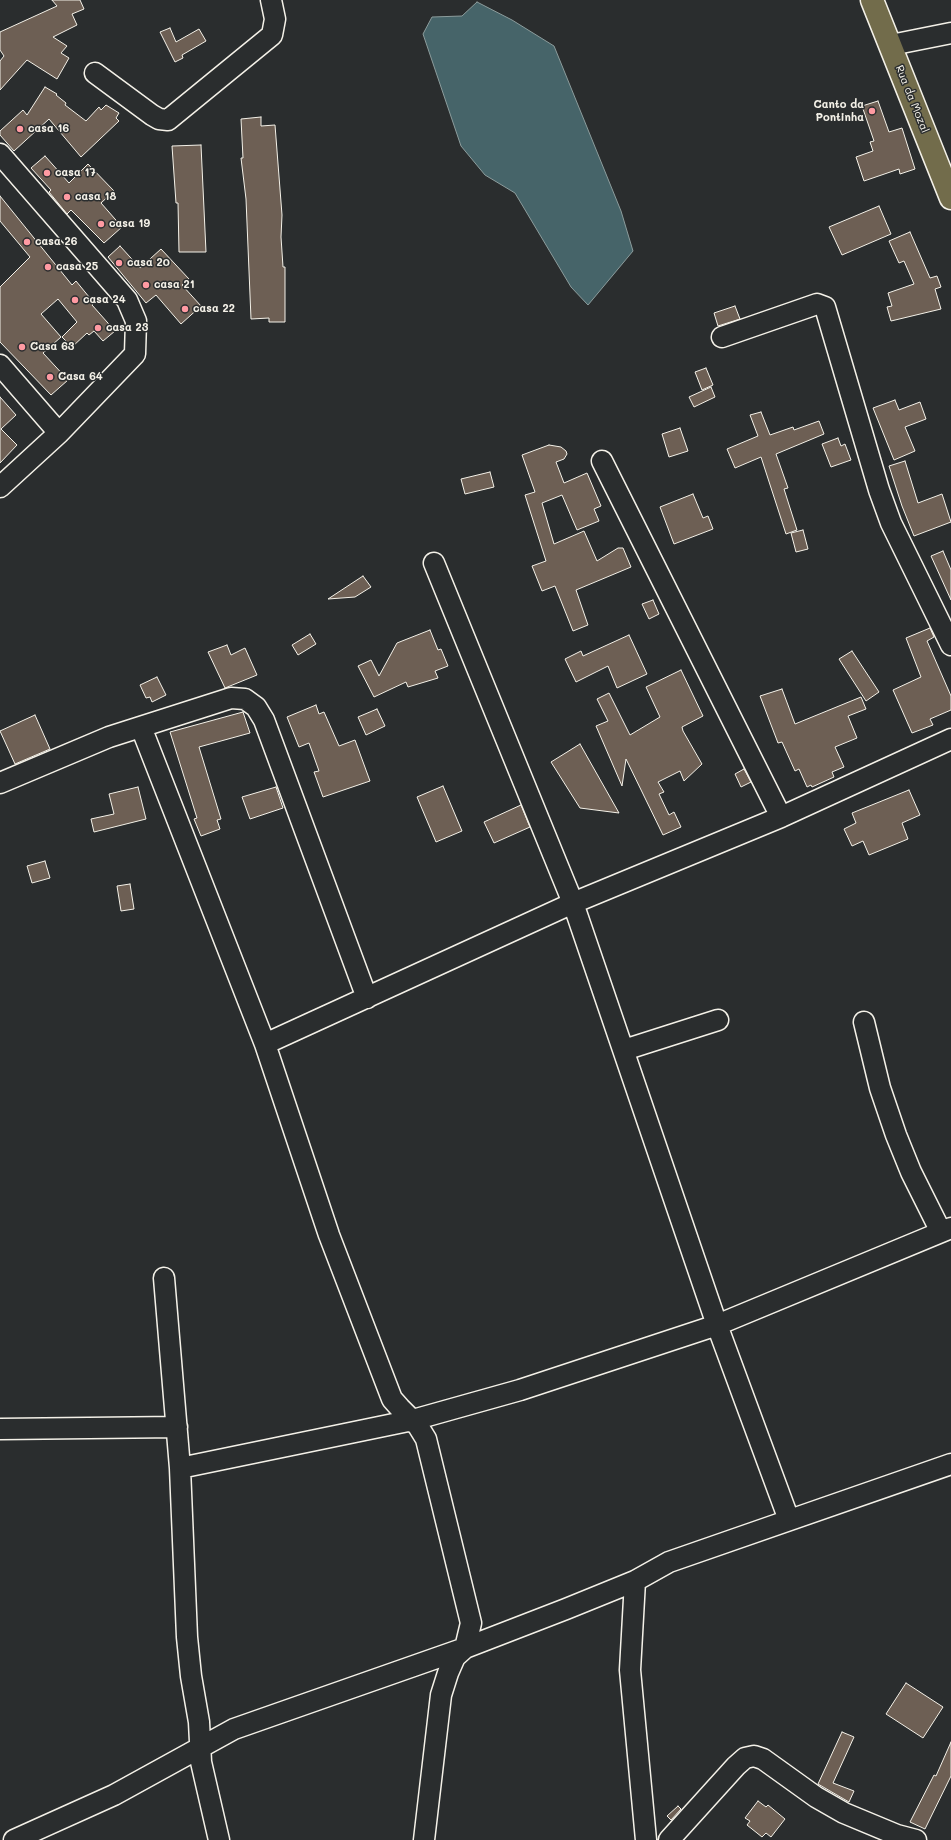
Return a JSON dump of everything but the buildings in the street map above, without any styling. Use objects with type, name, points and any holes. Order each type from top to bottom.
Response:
[{"type":"main road","name":"Rua da Mozal","points":[[872,0],[951,198]]},
{"type":"street","points":[[95,73],[159,120],[168,120],[272,35],[275,19],[271,0]]},
{"type":"street","points":[[891,45],[951,33]]},
{"type":"street","points":[[0,154],[127,300],[136,321],[135,354],[59,433],[0,487]]},
{"type":"street","points":[[722,337],[817,304],[825,307],[877,484],[891,523],[951,645]]},
{"type":"street","points":[[0,365],[59,433]]},
{"type":"street","points":[[602,460],[781,817]]},
{"type":"street","points":[[434,563],[573,903],[717,1325],[789,1520]]},
{"type":"street","points":[[0,783],[88,745],[142,726],[231,698],[245,699],[256,707],[264,720],[367,998]]},
{"type":"street","points":[[142,726],[265,1044],[329,1235],[392,1399],[413,1420],[422,1431],[426,1439],[471,1623],[465,1648],[455,1657],[441,1695],[424,1840]]},
{"type":"street","points":[[265,1044],[573,903],[781,817],[951,739]]},
{"type":"street","points":[[624,1050],[718,1020]]},
{"type":"street","points":[[180,1468],[413,1420],[520,1390],[717,1325],[946,1230],[911,1172],[896,1135],[880,1088],[864,1022]]},
{"type":"street","points":[[164,1278],[180,1468],[187,1637],[191,1676],[200,1722],[201,1762],[219,1840]]},
{"type":"street","points":[[0,1430],[176,1427]]},
{"type":"street","points":[[14,1840],[114,1795],[241,1726],[465,1648],[635,1580],[669,1562],[951,1464]]},
{"type":"street","points":[[635,1580],[630,1670],[646,1840]]},
{"type":"street","points":[[669,1840],[736,1766],[745,1758],[754,1756],[762,1759],[816,1797],[844,1813],[897,1835],[916,1840]]},
{"type":"water","points":[[477,2],[512,20],[554,46],[621,211],[633,251],[588,305],[571,287],[515,193],[485,175],[461,146],[423,34],[432,17],[462,16]]},
{"type":"place","name":"Canto da Pontinha","points":[[872,111]]},
{"type":"place","name":"casa 16","points":[[20,129]]},
{"type":"place","name":"casa 17","points":[[47,173]]},
{"type":"place","name":"casa 18","points":[[67,197]]},
{"type":"place","name":"casa 19","points":[[101,224]]},
{"type":"place","name":"casa 26","points":[[27,242]]},
{"type":"place","name":"casa 20","points":[[119,263]]},
{"type":"place","name":"casa 25","points":[[48,267]]},
{"type":"place","name":"casa 21","points":[[146,285]]},
{"type":"place","name":"casa 24","points":[[75,300]]},
{"type":"place","name":"casa 22","points":[[185,309]]},
{"type":"place","name":"casa 23","points":[[98,328]]},
{"type":"place","name":"Casa 63","points":[[22,347]]},
{"type":"place","name":"Casa 64","points":[[50,377]]}]
